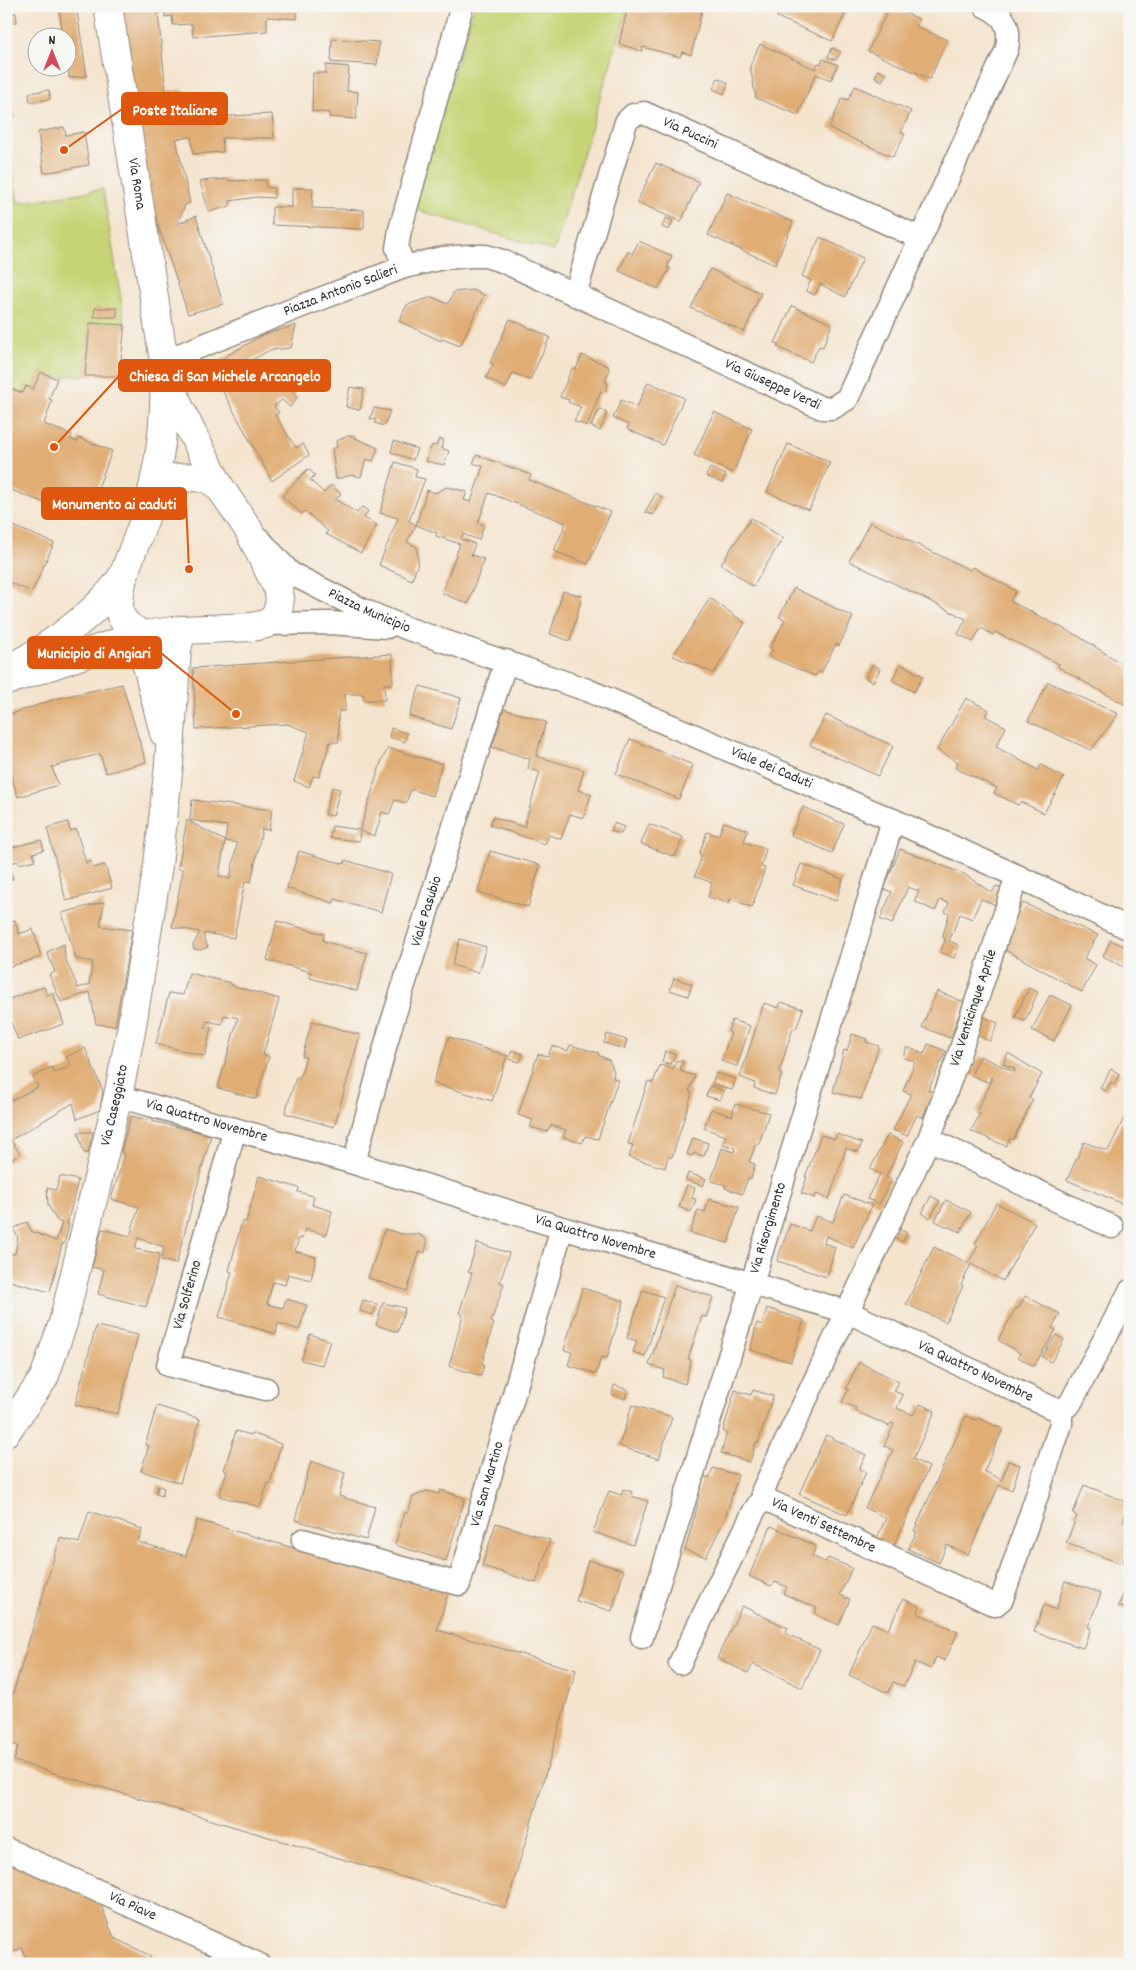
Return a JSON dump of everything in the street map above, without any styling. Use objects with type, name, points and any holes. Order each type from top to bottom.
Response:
[{"type":"street","name":"Via Roma","points":[[108,6],[164,361]]},
{"type":"street","name":"Piazza Antonio Salieri","points":[[164,361],[404,267],[397,248],[400,230],[462,6]]},
{"type":"street","name":"Via Giuseppe Verdi","points":[[404,267],[443,258],[486,256],[822,408],[832,408],[846,399],[1007,49],[1009,30],[1005,20],[995,10],[985,6]]},
{"type":"street","name":"Via Puccini","points":[[575,295],[626,122],[633,115],[644,114],[920,238]]},
{"type":"street","name":"Piazza Municipio","points":[[164,361],[178,404],[222,489],[247,527],[278,589],[280,598],[275,616],[266,624]]},
{"type":"street","name":"Piazza Municipio","points":[[164,361],[166,400],[164,432],[149,505],[126,570],[120,598],[120,613],[125,623],[138,632],[136,636],[157,701],[169,764]]},
{"type":"street","name":"Piazza Municipio","points":[[149,505],[160,487],[175,478],[198,477],[211,480],[222,489]]},
{"type":"street","name":"Piazza Municipio","points":[[247,527],[290,573],[326,592],[406,628]]},
{"type":"street","name":"Piazza Municipio","points":[[6,670],[55,639],[87,614],[113,590],[126,570]]},
{"type":"street","name":"Piazza Municipio","points":[[6,682],[136,636],[182,630],[252,627],[266,624],[330,624],[406,628]]},
{"type":"street","name":"Viale dei Caduti","points":[[406,628],[587,690],[892,820],[1130,929]]},
{"type":"street","points":[[169,764],[178,650],[182,630]]},
{"type":"street","name":"Viale Pasubio","points":[[354,1163],[390,1029],[506,661]]},
{"type":"street","name":"Via Caseggiato","points":[[6,1432],[44,1378],[63,1323],[118,1096],[131,1031],[158,865],[169,764]]},
{"type":"street","name":"Via Risorgimento","points":[[642,1637],[752,1283],[892,820]]},
{"type":"street","name":"Via Venticinque Aprile","points":[[848,1312],[929,1140],[957,1061],[1017,876]]},
{"type":"street","name":"Via Quattro Novembre","points":[[118,1096],[354,1163],[562,1228],[848,1312],[1050,1407],[1061,1410]]},
{"type":"street","name":"Via Solferino","points":[[235,1129],[168,1364],[266,1389]]},
{"type":"street","points":[[929,1140],[1112,1227]]},
{"type":"street","name":"Via San Martino","points":[[303,1540],[459,1584],[562,1228]]},
{"type":"street","points":[[1061,1410],[1070,1404],[1130,1291]]},
{"type":"street","name":"Via Venti Settembre","points":[[848,1312],[763,1490],[763,1498],[988,1603],[995,1605],[1002,1599],[1061,1424],[1061,1410]]},
{"type":"street","points":[[680,1663],[754,1511],[763,1498]]},
{"type":"street","name":"Via Piave","points":[[6,1849],[258,1964]]},
{"type":"green space","points":[[474,6],[628,6],[554,251],[413,209]]},
{"type":"green space","points":[[6,70],[14,118],[6,120]]},
{"type":"green space","points":[[6,131],[18,203],[103,189],[125,325],[90,323],[85,376],[73,375],[57,379],[41,372],[33,389],[26,386],[23,393],[6,387]]},
{"type":"building","points":[[59,6],[76,6],[87,76],[78,77],[78,28],[62,28]]},
{"type":"building","points":[[116,6],[297,6],[297,19],[267,17],[267,31],[193,37],[192,24],[173,25],[172,16],[165,17],[165,12],[158,13],[166,92],[182,89],[187,118],[272,114],[274,138],[222,138],[223,152],[193,154],[191,137],[176,139],[190,203],[185,205],[177,224],[196,216],[223,304],[188,314],[150,201]]},
{"type":"building","points":[[628,6],[703,6],[691,55],[682,52],[680,57],[643,47],[642,51],[619,44]]},
{"type":"building","points":[[782,6],[849,6],[832,41],[777,17]]},
{"type":"building","points":[[890,6],[919,19],[916,26],[947,40],[930,79],[868,51]]},
{"type":"building","points":[[16,13],[17,22],[6,23],[6,15]]},
{"type":"building","points":[[332,39],[379,42],[377,65],[331,62]]},
{"type":"building","points":[[760,44],[815,69],[818,63],[821,64],[823,59],[838,65],[831,80],[816,74],[798,115],[756,98],[750,66]]},
{"type":"building","points":[[832,48],[841,52],[836,60],[828,57]]},
{"type":"building","points":[[326,65],[349,67],[347,91],[358,92],[356,119],[329,117],[329,113],[312,111],[313,73],[326,73]]},
{"type":"building","points":[[878,70],[886,74],[882,81],[875,77]]},
{"type":"building","points":[[718,78],[728,83],[724,94],[713,89]]},
{"type":"building","points":[[855,86],[911,111],[901,132],[905,134],[893,157],[829,128],[842,98],[848,100]]},
{"type":"building","points":[[49,90],[50,99],[30,102],[29,93]]},
{"type":"building","points":[[64,127],[66,135],[84,132],[89,165],[44,173],[38,132]]},
{"type":"building","points":[[656,163],[699,182],[681,222],[637,202]]},
{"type":"building","points":[[228,179],[229,181],[266,180],[266,187],[274,188],[274,198],[257,197],[230,201],[230,206],[209,212],[200,181]]},
{"type":"building","points":[[292,188],[313,188],[312,208],[364,210],[364,229],[272,225],[272,207],[292,207]]},
{"type":"building","points":[[727,193],[793,222],[775,265],[708,235]]},
{"type":"building","points":[[666,218],[673,221],[669,230],[662,227]]},
{"type":"building","points":[[820,237],[863,258],[845,297],[820,284],[815,295],[806,291],[811,280],[802,276]]},
{"type":"building","points":[[639,241],[672,256],[667,268],[670,268],[658,289],[619,271],[628,251],[632,254]]},
{"type":"building","points":[[710,269],[761,293],[744,332],[691,308]]},
{"type":"building","points":[[473,290],[484,295],[460,346],[442,339],[441,341],[399,321],[407,305],[432,297],[448,304],[454,292]]},
{"type":"building","points":[[792,306],[832,324],[823,347],[819,346],[811,362],[777,347],[779,344],[775,343]]},
{"type":"building","points":[[95,308],[117,308],[117,317],[94,317]]},
{"type":"building","points":[[510,319],[550,337],[530,380],[513,373],[506,388],[486,378],[493,364],[490,363]]},
{"type":"building","points":[[90,323],[125,325],[119,376],[85,376]]},
{"type":"building","points":[[296,325],[291,348],[270,350],[250,361],[263,383],[288,384],[297,398],[290,407],[282,400],[274,406],[279,412],[275,415],[296,448],[303,444],[309,455],[272,481],[209,366],[263,335]]},
{"type":"building","points":[[582,355],[608,366],[609,371],[605,382],[608,383],[605,393],[601,391],[587,426],[574,421],[581,407],[560,397],[572,368],[576,369]]},
{"type":"building","points":[[41,372],[57,379],[49,399],[52,400],[44,424],[72,435],[70,439],[77,442],[79,438],[112,451],[87,517],[58,505],[60,500],[48,495],[45,503],[6,488],[6,387],[23,393],[26,386],[33,389]]},
{"type":"building","points":[[648,382],[684,398],[663,445],[627,429],[629,425],[613,418],[621,400],[637,407]]},
{"type":"building","points":[[350,387],[364,389],[360,410],[346,407]]},
{"type":"building","points":[[374,408],[390,411],[384,426],[375,423],[376,420],[370,419]]},
{"type":"building","points":[[600,409],[607,413],[600,431],[591,426]]},
{"type":"building","points":[[714,412],[752,429],[733,473],[694,455]]},
{"type":"building","points":[[348,436],[355,436],[355,438],[378,448],[373,461],[366,459],[361,477],[352,475],[336,479],[332,448],[337,448],[336,441]]},
{"type":"building","points":[[439,439],[444,440],[441,448],[449,451],[444,465],[426,461],[432,445],[436,446]]},
{"type":"building","points":[[394,441],[417,449],[413,460],[391,452]]},
{"type":"building","points":[[788,444],[830,462],[809,510],[767,492]]},
{"type":"building","points":[[477,455],[531,475],[529,480],[611,512],[588,564],[554,551],[566,523],[489,493],[478,523],[484,525],[479,540],[463,534],[461,539],[475,544],[471,555],[484,559],[468,604],[442,593],[460,544],[436,536],[437,533],[416,525],[427,490],[435,493],[447,487],[467,492],[464,500],[471,502],[483,466],[473,463]]},
{"type":"building","points":[[395,462],[417,469],[415,477],[425,479],[409,521],[416,525],[407,542],[417,547],[418,563],[412,580],[379,565],[398,518],[380,513]]},
{"type":"building","points":[[710,468],[726,475],[722,483],[706,476]]},
{"type":"building","points":[[308,469],[315,475],[310,480],[324,493],[331,485],[341,494],[335,499],[357,513],[362,507],[368,511],[364,518],[377,525],[361,553],[326,534],[328,531],[305,511],[302,514],[282,496]]},
{"type":"building","points":[[656,493],[662,497],[653,515],[645,512]]},
{"type":"building","points":[[751,518],[783,538],[753,586],[721,564]]},
{"type":"building","points":[[870,522],[970,570],[972,567],[1016,591],[1010,601],[1078,636],[1130,669],[1129,707],[1058,667],[1059,664],[995,632],[993,635],[981,628],[973,642],[958,634],[966,619],[849,561]]},
{"type":"building","points":[[6,523],[54,543],[32,592],[6,581]]},
{"type":"building","points":[[794,588],[853,617],[839,646],[836,644],[821,673],[819,671],[815,676],[769,657],[773,650],[770,648],[785,620],[779,617]]},
{"type":"building","points":[[563,591],[582,596],[570,641],[550,634]]},
{"type":"building","points":[[710,598],[745,623],[714,673],[673,656]]},
{"type":"building","points":[[392,654],[393,684],[384,684],[385,700],[364,700],[363,694],[345,694],[345,711],[338,711],[339,742],[330,742],[319,777],[313,776],[309,787],[294,781],[309,732],[287,724],[196,729],[193,668]]},
{"type":"building","points":[[873,664],[880,669],[873,682],[865,678]]},
{"type":"building","points":[[901,664],[923,676],[914,692],[892,680]]},
{"type":"building","points":[[1048,682],[1118,714],[1091,750],[1028,721]]},
{"type":"building","points":[[122,684],[146,762],[106,773],[100,754],[52,767],[58,785],[18,797],[6,761],[6,731],[8,731],[6,716],[55,699]]},
{"type":"building","points":[[420,686],[461,698],[451,729],[409,716]]},
{"type":"building","points":[[966,698],[989,710],[985,716],[1006,727],[996,747],[1038,770],[1041,765],[1064,778],[1044,813],[1021,802],[1018,805],[994,793],[997,788],[955,768],[958,762],[937,750]]},
{"type":"building","points":[[504,709],[546,722],[536,756],[584,770],[578,790],[591,794],[584,818],[570,814],[561,839],[549,835],[545,844],[490,825],[493,817],[524,827],[540,772],[528,769],[530,759],[492,747]]},
{"type":"building","points":[[826,715],[893,746],[878,776],[810,745]]},
{"type":"building","points":[[391,728],[407,733],[405,742],[389,737]]},
{"type":"building","points":[[630,739],[693,765],[679,799],[616,774]]},
{"type":"building","points":[[388,748],[442,764],[432,796],[411,789],[406,803],[395,800],[389,814],[382,812],[375,836],[360,831],[359,841],[330,838],[332,826],[360,830],[381,762]]},
{"type":"building","points":[[332,787],[340,789],[333,816],[325,814]]},
{"type":"building","points":[[192,800],[272,810],[269,830],[262,829],[251,882],[245,881],[234,938],[204,933],[204,939],[208,947],[200,950],[194,949],[193,945],[200,932],[172,927],[183,870],[178,868],[187,820],[225,841],[227,826],[190,820]],"holes":[[[225,841],[237,843],[230,879],[219,876]]]},
{"type":"building","points":[[803,807],[844,824],[832,853],[791,835]]},
{"type":"building","points":[[68,822],[70,831],[76,829],[86,863],[91,861],[93,868],[105,865],[112,888],[66,901],[47,828]]},
{"type":"building","points":[[724,822],[748,830],[744,842],[766,849],[761,867],[765,868],[752,907],[730,899],[729,903],[708,897],[712,883],[695,876],[702,855],[699,855],[707,832],[718,836]]},
{"type":"building","points":[[614,823],[624,827],[621,834],[611,831]]},
{"type":"building","points":[[649,824],[683,837],[675,857],[641,844]]},
{"type":"building","points":[[6,828],[13,847],[41,840],[44,850],[33,853],[35,860],[19,864],[18,861],[8,864],[13,879],[6,881]]},
{"type":"building","points":[[900,849],[964,874],[992,893],[996,886],[1002,889],[996,905],[981,899],[972,919],[960,914],[949,941],[959,945],[954,958],[940,952],[945,941],[943,935],[949,914],[945,912],[949,903],[940,900],[935,911],[914,901],[919,891],[908,887],[892,924],[880,919],[892,892],[884,889]]},
{"type":"building","points":[[299,851],[344,864],[345,860],[391,874],[381,912],[335,899],[333,903],[287,888]]},
{"type":"building","points":[[490,851],[540,865],[528,907],[478,892]]},
{"type":"building","points":[[801,864],[843,879],[836,901],[793,885]]},
{"type":"building","points":[[104,902],[100,926],[132,930],[115,1026],[96,1024],[90,992],[61,1002],[49,975],[55,972],[47,952],[64,944],[65,958],[78,988],[89,985],[93,962],[76,959],[62,913]]},
{"type":"building","points":[[1023,903],[1098,935],[1084,958],[1096,965],[1082,992],[1000,947]]},
{"type":"building","points":[[15,920],[19,934],[33,929],[41,957],[6,968],[6,923]]},
{"type":"building","points":[[277,921],[324,934],[323,941],[367,953],[357,991],[310,978],[311,972],[267,960]]},
{"type":"building","points":[[460,939],[486,947],[478,973],[452,965]]},
{"type":"building","points":[[1111,940],[1130,949],[1130,970],[1103,956]]},
{"type":"building","points":[[189,973],[231,983],[231,985],[279,999],[263,1055],[269,1056],[256,1099],[218,1088],[238,1018],[224,1015],[222,1024],[207,1021],[205,1027],[211,1028],[205,1056],[156,1044],[169,993],[183,995]]},
{"type":"building","points":[[674,978],[692,984],[688,996],[670,990]]},
{"type":"building","points":[[44,987],[47,995],[53,993],[64,1024],[18,1040],[6,1009],[6,1000]]},
{"type":"building","points":[[1029,988],[1038,992],[1025,1021],[1015,1017]]},
{"type":"building","points":[[937,991],[964,1002],[950,1038],[922,1027]]},
{"type":"building","points":[[1050,995],[1072,1005],[1054,1041],[1032,1030]]},
{"type":"building","points":[[781,1002],[803,1009],[796,1029],[793,1028],[779,1073],[782,1074],[775,1095],[754,1088],[755,1083],[740,1077],[764,1003],[779,1008]]},
{"type":"building","points":[[977,1014],[998,1023],[990,1041],[972,1033]]},
{"type":"building","points":[[732,1020],[750,1026],[737,1066],[721,1061],[731,1033],[728,1032]]},
{"type":"building","points":[[312,1021],[360,1035],[334,1127],[285,1113],[296,1078],[300,1078],[306,1057],[302,1057]]},
{"type":"building","points":[[607,1034],[627,1040],[624,1049],[604,1043]]},
{"type":"building","points":[[852,1034],[867,1039],[866,1042],[879,1046],[861,1099],[833,1092],[844,1050],[847,1051]]},
{"type":"building","points":[[449,1037],[507,1056],[492,1101],[433,1083]]},
{"type":"building","points":[[928,1044],[946,1051],[928,1090],[934,1092],[922,1118],[917,1115],[907,1136],[893,1130],[911,1094],[903,1091],[915,1062],[903,1057],[907,1047],[924,1054]]},
{"type":"building","points":[[570,1045],[599,1053],[598,1055],[609,1060],[614,1071],[613,1078],[618,1080],[598,1139],[585,1136],[582,1143],[563,1137],[566,1130],[551,1125],[547,1132],[530,1127],[533,1120],[518,1115],[538,1054],[548,1056],[552,1046],[568,1051]]},
{"type":"building","points":[[85,1048],[103,1091],[100,1110],[77,1119],[73,1103],[11,1140],[20,1154],[6,1163],[6,1103],[38,1087],[33,1077],[52,1067],[55,1073],[71,1066],[66,1057]]},
{"type":"building","points":[[512,1050],[523,1054],[520,1062],[509,1059]]},
{"type":"building","points":[[665,1051],[675,1054],[671,1064],[662,1062]]},
{"type":"building","points":[[1008,1053],[1042,1074],[1029,1098],[1033,1099],[1013,1140],[1010,1138],[1006,1146],[971,1131],[980,1114],[976,1112],[993,1079],[991,1077],[989,1083],[971,1075],[980,1056],[1014,1072],[1015,1069],[1003,1064]]},
{"type":"building","points":[[677,1060],[683,1062],[680,1071],[695,1076],[689,1091],[692,1093],[672,1157],[668,1157],[665,1168],[629,1157],[633,1145],[628,1144],[648,1081],[653,1083],[660,1065],[673,1069]]},
{"type":"building","points":[[1111,1069],[1120,1074],[1114,1084],[1111,1082],[1106,1091],[1100,1088]]},
{"type":"building","points":[[716,1073],[736,1079],[732,1090],[712,1084]]},
{"type":"building","points":[[710,1086],[724,1091],[720,1100],[706,1096]]},
{"type":"building","points":[[735,1104],[769,1113],[759,1144],[756,1144],[749,1162],[755,1164],[751,1179],[748,1178],[742,1194],[725,1188],[726,1185],[711,1181],[722,1148],[734,1152],[735,1148],[723,1144],[726,1136],[704,1128],[711,1109],[732,1116]]},
{"type":"building","points":[[1130,1106],[1130,1207],[1067,1180],[1084,1142],[1108,1151]]},
{"type":"building","points":[[131,1116],[211,1135],[176,1264],[161,1260],[164,1247],[138,1238],[135,1249],[160,1254],[146,1307],[98,1294],[104,1270],[92,1267],[102,1229],[130,1236],[139,1207],[111,1199],[125,1154],[121,1152]]},
{"type":"building","points":[[78,1132],[93,1132],[88,1153],[84,1153]]},
{"type":"building","points":[[837,1134],[862,1143],[858,1152],[846,1148],[829,1199],[816,1194],[815,1198],[801,1193],[821,1135],[835,1139]]},
{"type":"building","points":[[888,1135],[903,1142],[886,1177],[891,1180],[879,1204],[867,1199],[880,1174],[870,1169]]},
{"type":"building","points":[[693,1138],[708,1143],[704,1156],[694,1153],[693,1156],[687,1154]]},
{"type":"building","points":[[688,1173],[706,1179],[703,1186],[686,1180]]},
{"type":"building","points":[[60,1176],[78,1180],[67,1224],[69,1225],[64,1244],[62,1244],[50,1292],[6,1280],[6,1253],[15,1254],[18,1237],[13,1229],[27,1222],[31,1231],[56,1241],[62,1223],[57,1221],[48,1205],[47,1188],[56,1190]]},
{"type":"building","points":[[259,1176],[299,1188],[298,1192],[314,1196],[312,1205],[332,1211],[326,1235],[305,1229],[302,1239],[299,1238],[295,1251],[316,1257],[311,1280],[288,1274],[285,1285],[273,1282],[267,1304],[283,1308],[286,1299],[307,1305],[299,1330],[278,1323],[276,1334],[219,1317],[232,1272],[229,1271],[242,1221],[246,1222]]},
{"type":"building","points":[[687,1185],[695,1188],[692,1198],[696,1199],[691,1212],[679,1207]]},
{"type":"building","points":[[844,1195],[872,1205],[853,1248],[826,1236],[824,1243],[835,1247],[827,1277],[777,1261],[790,1224],[810,1231],[816,1216],[833,1222]]},
{"type":"building","points":[[931,1196],[940,1201],[930,1218],[922,1213]]},
{"type":"building","points":[[709,1199],[739,1207],[728,1243],[690,1233],[698,1210],[705,1212]]},
{"type":"building","points":[[946,1200],[971,1212],[960,1232],[935,1221]]},
{"type":"building","points":[[996,1203],[1035,1223],[1003,1281],[971,1264],[946,1322],[906,1304],[934,1247],[968,1263],[978,1246],[975,1244]]},
{"type":"building","points":[[895,1227],[907,1233],[903,1242],[891,1237]]},
{"type":"building","points":[[385,1229],[402,1234],[418,1234],[425,1238],[427,1242],[425,1253],[420,1251],[407,1291],[368,1278]]},
{"type":"building","points":[[477,1243],[509,1253],[500,1282],[504,1284],[491,1322],[494,1323],[482,1363],[484,1365],[481,1376],[449,1366],[463,1315],[459,1313],[472,1273],[468,1272]]},
{"type":"building","points":[[675,1285],[713,1297],[706,1317],[702,1316],[688,1359],[691,1360],[685,1384],[663,1377],[665,1370],[649,1365]]},
{"type":"building","points":[[582,1288],[624,1301],[607,1358],[601,1357],[596,1374],[568,1365],[572,1352],[564,1350]]},
{"type":"building","points":[[643,1290],[664,1297],[645,1356],[633,1352],[637,1341],[627,1338]]},
{"type":"building","points":[[1025,1296],[1060,1314],[1052,1328],[1056,1330],[1034,1366],[1018,1357],[1020,1353],[998,1340]]},
{"type":"building","points":[[363,1300],[377,1304],[373,1315],[360,1311]]},
{"type":"building","points":[[383,1303],[405,1308],[398,1332],[376,1325]]},
{"type":"building","points":[[767,1308],[804,1320],[791,1362],[750,1350],[757,1323],[762,1325]]},
{"type":"building","points":[[96,1326],[138,1335],[118,1414],[75,1405]]},
{"type":"building","points":[[310,1334],[330,1341],[322,1365],[301,1360]]},
{"type":"building","points":[[1056,1335],[1064,1340],[1051,1362],[1042,1357]]},
{"type":"building","points":[[859,1362],[899,1382],[894,1391],[903,1395],[897,1408],[913,1415],[920,1404],[935,1411],[913,1459],[929,1467],[893,1548],[876,1540],[886,1518],[865,1508],[893,1450],[884,1446],[894,1424],[891,1423],[889,1426],[855,1411],[856,1408],[842,1402]]},
{"type":"building","points":[[614,1385],[628,1390],[625,1399],[612,1394]]},
{"type":"building","points":[[735,1390],[751,1395],[753,1390],[773,1396],[750,1462],[721,1453],[727,1433],[723,1431]]},
{"type":"building","points":[[632,1405],[672,1417],[659,1459],[619,1446]]},
{"type":"building","points":[[157,1406],[200,1419],[180,1483],[141,1471],[149,1446],[145,1445]]},
{"type":"building","points":[[966,1416],[976,1420],[978,1418],[1003,1429],[984,1471],[1002,1480],[1008,1461],[1020,1465],[1012,1490],[999,1485],[968,1555],[947,1545],[939,1563],[908,1549],[917,1532],[914,1531]]},
{"type":"building","points":[[236,1431],[251,1435],[252,1433],[281,1444],[270,1484],[268,1483],[260,1507],[219,1496],[227,1471],[224,1470]]},
{"type":"building","points":[[826,1435],[866,1455],[859,1469],[866,1472],[847,1515],[799,1494]]},
{"type":"building","points":[[311,1461],[345,1473],[339,1496],[375,1507],[366,1540],[295,1520]]},
{"type":"building","points":[[713,1468],[738,1475],[725,1519],[706,1557],[685,1550],[698,1504],[695,1503],[702,1476],[709,1478]]},
{"type":"building","points":[[1084,1485],[1129,1503],[1123,1521],[1130,1523],[1130,1543],[1122,1564],[1066,1543],[1077,1516],[1073,1514]]},
{"type":"building","points":[[158,1486],[164,1488],[162,1496],[156,1494]]},
{"type":"building","points":[[623,1489],[632,1492],[631,1496],[648,1501],[633,1545],[593,1532],[609,1491],[621,1495]]},
{"type":"building","points":[[440,1490],[465,1498],[446,1561],[395,1545],[405,1512],[408,1513],[413,1497],[427,1491],[439,1494]]},
{"type":"building","points":[[89,1511],[142,1529],[138,1542],[186,1556],[197,1520],[448,1593],[437,1630],[576,1670],[506,1908],[14,1761],[18,1746],[6,1742],[6,1717],[60,1538],[79,1543]]},
{"type":"building","points":[[496,1523],[550,1540],[536,1583],[482,1566]]},
{"type":"building","points":[[771,1526],[816,1546],[812,1556],[825,1562],[828,1558],[852,1568],[840,1595],[850,1599],[839,1625],[815,1614],[817,1608],[784,1594],[787,1587],[775,1582],[771,1586],[749,1576]]},
{"type":"building","points":[[588,1560],[624,1570],[612,1611],[576,1601]]},
{"type":"building","points":[[1065,1581],[1101,1593],[1088,1627],[1091,1628],[1083,1648],[1034,1632],[1044,1605],[1056,1610]]},
{"type":"building","points":[[1124,1593],[1130,1595],[1130,1611],[1118,1606]]},
{"type":"building","points":[[903,1599],[920,1606],[917,1613],[958,1632],[945,1661],[936,1657],[931,1669],[915,1662],[904,1686],[893,1682],[888,1693],[849,1675],[872,1623],[888,1630]]},
{"type":"building","points":[[742,1606],[788,1628],[785,1633],[820,1650],[802,1688],[753,1664],[748,1673],[717,1658]]},
{"type":"building","points":[[6,1860],[99,1900],[114,1938],[149,1955],[153,1964],[28,1964],[22,1948],[6,1955]]},
{"type":"place","name":"Poste Italiane","points":[[64,150]]},
{"type":"place","name":"Chiesa di San Michele Arcangelo","points":[[54,447]]},
{"type":"place","name":"Monumento ai caduti","points":[[189,569]]},
{"type":"place","name":"Municipio di Angiari","points":[[236,714]]}]
